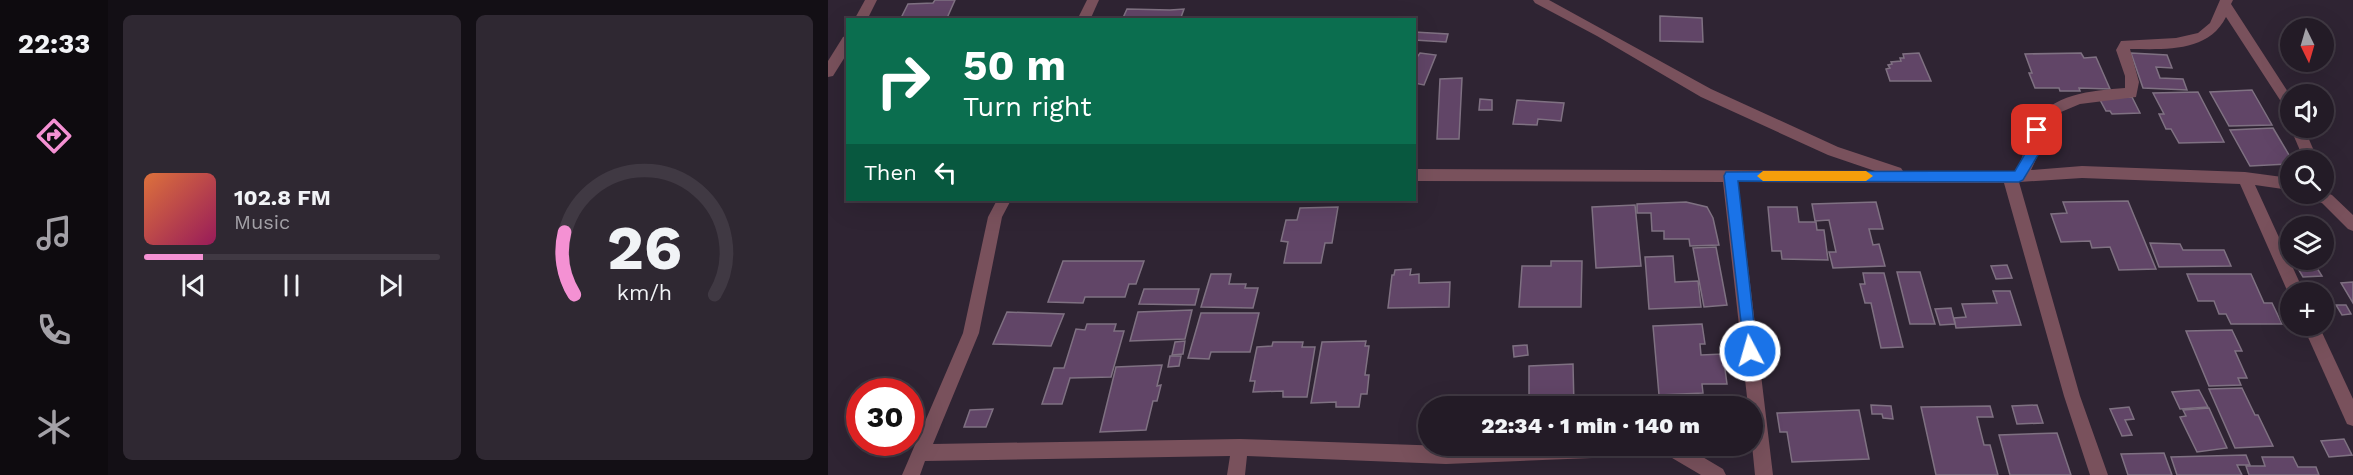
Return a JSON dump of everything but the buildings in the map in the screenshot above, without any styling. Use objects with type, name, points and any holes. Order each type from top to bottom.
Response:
[{"type":"street","points":[[861,18],[871,0]]},
{"type":"street","points":[[1084,18],[1093,0]]},
{"type":"street","points":[[1539,0],[1602,33],[1706,93],[1833,151],[1910,176]]},
{"type":"street","points":[[2015,177],[2031,155],[2037,130],[2045,119],[2060,107],[2080,96],[2131,93],[2134,84],[2124,62],[2122,50],[2126,44],[2187,40],[2204,35],[2221,16],[2225,2]]},
{"type":"street","points":[[2225,2],[2280,89]]},
{"type":"street","points":[[828,72],[846,43]]},
{"type":"street","points":[[1416,176],[2015,177],[2082,172],[2245,178],[2280,183]]},
{"type":"street","points":[[1730,176],[1764,475]]},
{"type":"street","points":[[2015,177],[2072,396],[2098,475]]},
{"type":"street","points":[[2245,178],[2292,282]]},
{"type":"street","points":[[924,444],[971,333],[995,217],[1003,201]]},
{"type":"street","points":[[2331,204],[2353,225]]},
{"type":"street","points":[[2316,336],[2353,418]]},
{"type":"street","points":[[924,453],[1240,447],[1446,455],[1669,446],[1717,475]]},
{"type":"street","points":[[1236,475],[1240,447]]},
{"type":"street","points":[[911,475],[919,456]]},
{"type":"slow traffic","points":[[1763,176],[1866,176]]},
{"type":"route","points":[[1750,351],[1730,176],[2019,176],[2031,155],[2037,130]]}]
